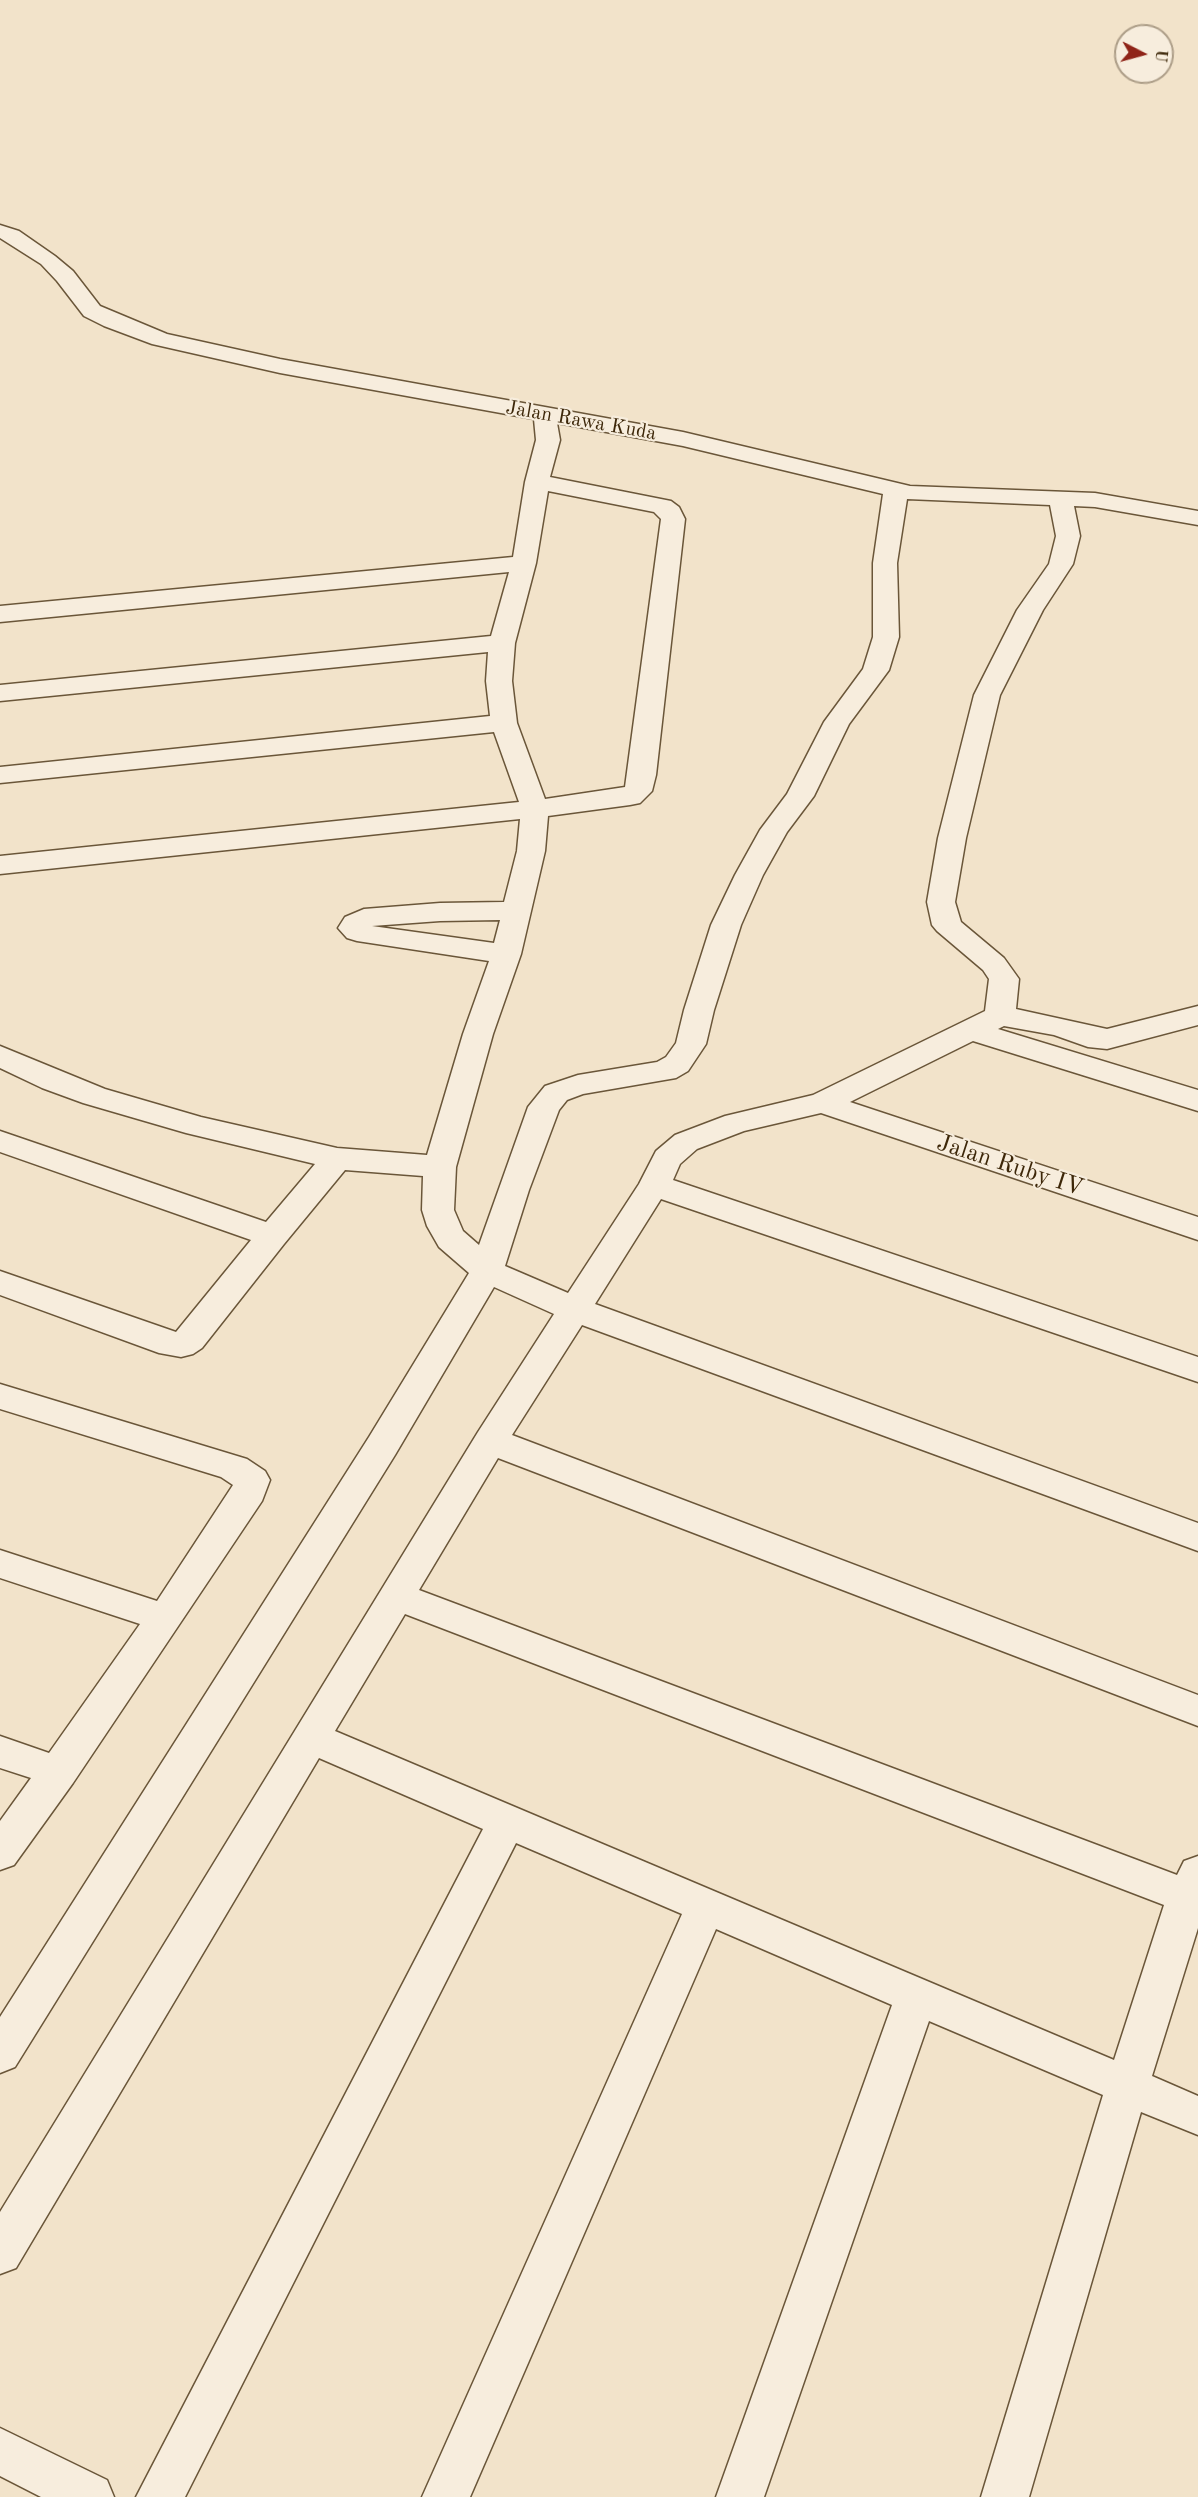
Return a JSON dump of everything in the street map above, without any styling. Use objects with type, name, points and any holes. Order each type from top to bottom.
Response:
[{"type":"street","name":"Jalan Rawa Kuda","points":[[0,231],[12,235],[48,260],[65,276],[92,310],[112,321],[160,339],[280,366],[683,440],[896,490],[948,496],[1095,500],[1198,518]]},
{"type":"street","points":[[545,416],[548,440],[537,482],[524,563],[502,643],[499,681],[504,723],[534,809],[531,852],[506,954],[478,1034],[440,1167],[438,1210],[443,1226],[451,1239],[487,1271],[573,1309],[1198,1537]]},
{"type":"street","points":[[0,865],[630,797],[641,785],[673,519],[670,512],[662,506],[537,482]]},
{"type":"street","points":[[0,2054],[376,1456],[487,1271],[513,1190],[544,1107],[556,1093],[578,1085],[665,1071],[677,1064],[691,1044],[699,1010],[726,925],[749,875],[774,830],[800,796],[837,722],[876,670],[886,637],[885,563],[896,490]]},
{"type":"street","points":[[1000,1016],[1004,978],[994,964],[947,926],[941,902],[952,838],[987,695],[1030,610],[1061,564],[1068,536],[1060,498]]},
{"type":"street","points":[[0,614],[524,563]]},
{"type":"street","points":[[0,693],[502,643]]},
{"type":"street","points":[[0,775],[504,723]]},
{"type":"street","points":[[506,954],[372,935],[357,932],[353,928],[355,923],[364,918],[440,912],[516,911]]},
{"type":"street","points":[[0,2253],[490,1441],[654,1185],[667,1158],[686,1142],[736,1124],[822,1103],[1000,1016],[1060,1027],[1088,1037],[1107,1039],[1198,1015]]},
{"type":"street","points":[[969,1030],[1198,1101]]},
{"type":"street","points":[[0,1056],[53,1081],[136,1109],[338,1159],[440,1167]]},
{"type":"street","name":"Jalan Ruby IV","points":[[822,1103],[1198,1228]]},
{"type":"street","points":[[0,1141],[272,1236]]},
{"type":"street","points":[[0,1283],[171,1344],[181,1345],[190,1340],[272,1236],[338,1159]]},
{"type":"street","points":[[654,1185],[1198,1370]]},
{"type":"street","points":[[0,1396],[234,1468],[252,1480],[249,1492],[165,1618],[0,1853]]},
{"type":"street","points":[[490,1441],[1198,1711]]},
{"type":"street","points":[[0,1564],[165,1618]]},
{"type":"street","points":[[396,1596],[1195,1890],[1128,2084],[1005,2497]]},
{"type":"street","points":[[311,1738],[1128,2084],[1198,2116]]},
{"type":"street","points":[[0,1752],[58,1772]]},
{"type":"street","points":[[160,2497],[507,1822]]},
{"type":"street","points":[[446,2497],[706,1906]]},
{"type":"street","points":[[740,2497],[916,1995]]},
{"type":"street","points":[[0,2451],[90,2497]]}]
